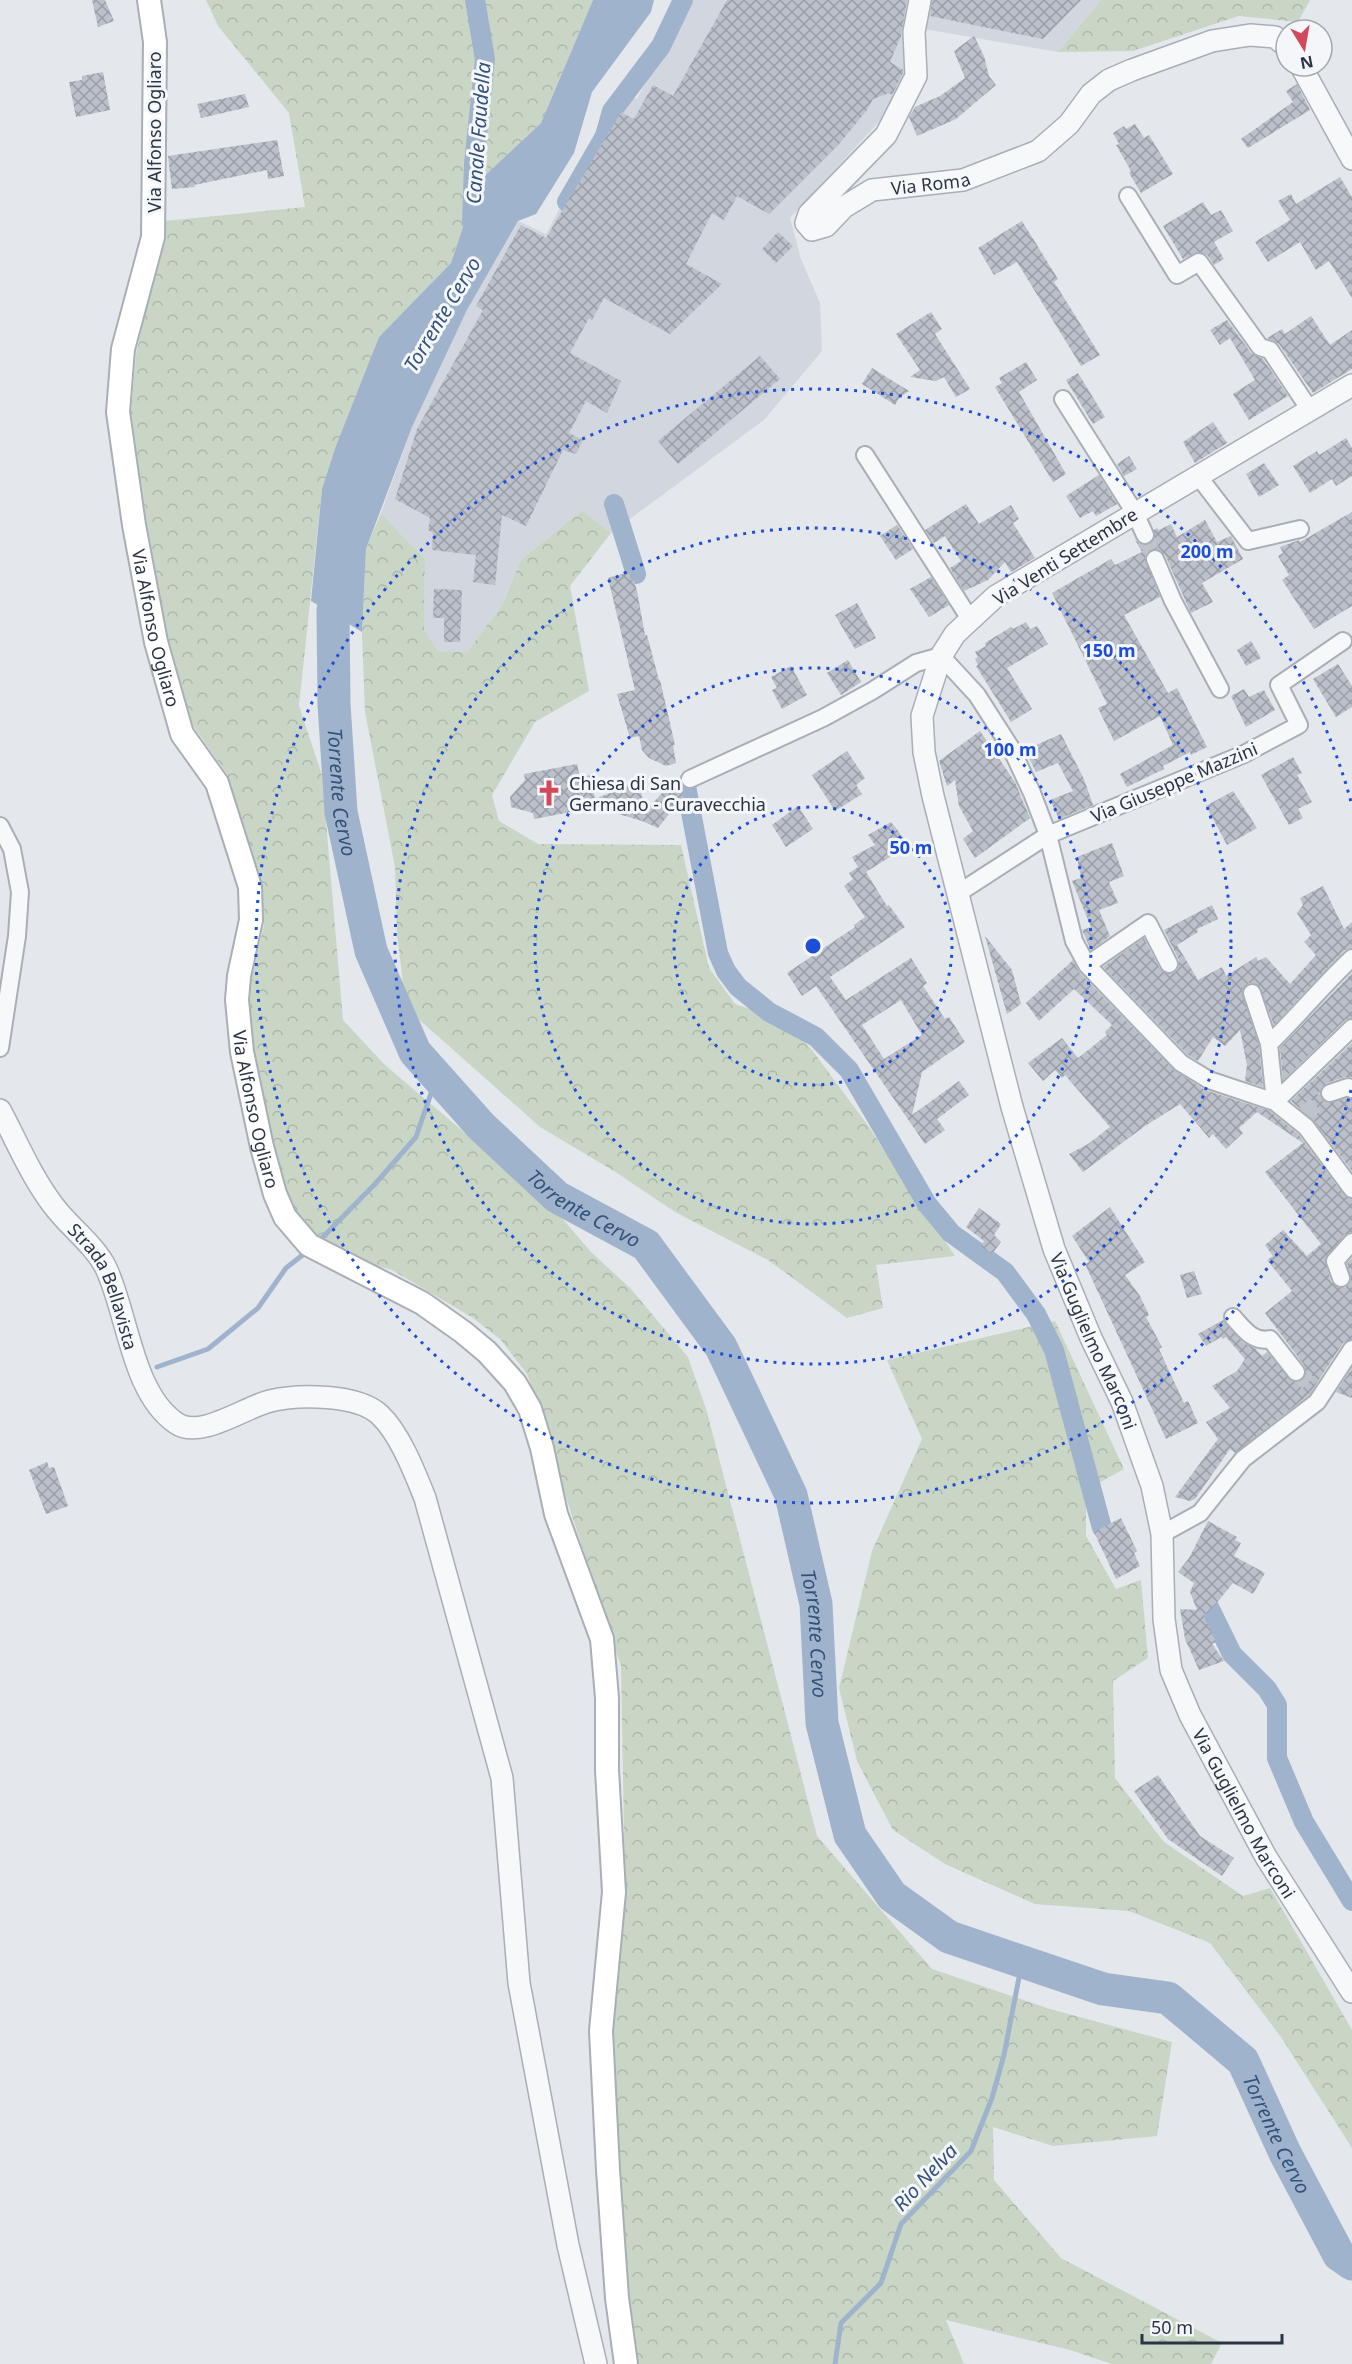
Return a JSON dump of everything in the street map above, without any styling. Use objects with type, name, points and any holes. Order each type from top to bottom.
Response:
[{"type":"main road","name":"Via Alfonso Ogliaro","points":[[148,0],[155,42],[153,237],[123,349],[119,424],[134,525],[159,653],[182,734],[217,783],[249,887],[251,920],[239,976],[237,1000],[242,1052],[275,1194],[285,1217],[297,1234],[309,1245],[422,1303],[479,1346],[515,1383],[530,1409],[542,1448],[556,1514],[602,1639],[607,1698],[607,1770],[614,1892],[601,2041],[608,2170],[618,2298],[626,2364]]},
{"type":"street","name":"Via Roma","points":[[920,0],[914,32],[916,76],[886,135],[809,214],[806,223],[812,230],[826,226],[844,207],[873,190],[963,180],[1038,151],[1069,124],[1091,94],[1109,80],[1132,70],[1212,41],[1250,34],[1274,37]]},
{"type":"street","points":[[1307,78],[1352,159]]},
{"type":"street","points":[[1128,196],[1177,275],[1199,262],[1260,347],[1270,350],[1310,410]]},
{"type":"street","name":"Via Venti Settembre","points":[[940,656],[955,634],[996,596],[1352,385]]},
{"type":"street","points":[[1063,399],[1135,513],[1145,535]]},
{"type":"street","points":[[865,454],[970,619]]},
{"type":"street","points":[[1199,477],[1248,541],[1300,529]]},
{"type":"street","points":[[1155,559],[1173,601],[1221,689]]},
{"type":"street","name":"Via Giuseppe Mazzini","points":[[957,894],[1048,835],[1244,754],[1299,724],[1279,685],[1343,641]]},
{"type":"street","points":[[690,779],[823,718],[916,663],[940,656],[977,695],[1011,748],[1048,835],[1074,941],[1087,965],[1181,1063],[1209,1080],[1275,1102],[1301,1117],[1352,1189]]},
{"type":"street","name":"Via Guglielmo Marconi","points":[[940,656],[922,716],[933,796],[1012,1107],[1054,1249],[1091,1338],[1122,1402],[1152,1486],[1162,1534],[1164,1619],[1171,1670],[1190,1715],[1266,1857],[1352,1992]]},
{"type":"street","points":[[0,826],[12,849],[20,892],[17,936],[0,1048]]},
{"type":"street","points":[[1087,965],[1148,923],[1169,964]]},
{"type":"street","points":[[1269,1044],[1352,958]]},
{"type":"street","points":[[1252,993],[1269,1044],[1275,1102]]},
{"type":"street","points":[[1275,1102],[1352,1028]]},
{"type":"street","points":[[1330,1093],[1347,1087],[1352,1089]]},
{"type":"street","name":"Strada Bellavista","points":[[0,1110],[31,1171],[53,1206],[105,1267],[143,1383],[158,1407],[178,1425],[200,1428],[270,1401],[313,1396],[361,1403],[380,1414],[407,1454],[425,1498],[502,1778],[519,1983],[568,2244],[596,2364]]},
{"type":"street","points":[[1341,1278],[1335,1261],[1352,1242]]},
{"type":"street","points":[[1233,1317],[1253,1338],[1263,1341],[1270,1339],[1296,1372]]},
{"type":"street","points":[[1162,1534],[1200,1513],[1243,1459],[1317,1402],[1318,1393],[1352,1348]]},
{"type":"shaded area","points":[[689,0],[1101,0],[1058,52],[924,29],[900,99],[790,218],[801,259],[820,303],[822,351],[764,420],[611,533],[582,510],[521,560],[502,605],[467,652],[438,651],[424,629],[425,559],[381,513],[412,427],[467,310],[518,221],[546,234],[621,93],[637,99]]},
{"type":"green space","points":[[206,0],[593,0],[541,123],[478,182],[451,263],[379,337],[322,489],[299,706],[322,775],[343,1020],[385,1065],[465,1133],[536,1188],[591,1252],[631,1289],[688,1357],[707,1412],[817,1836],[932,1969],[1050,2009],[1172,2042],[1157,2136],[1053,2146],[993,2127],[994,2180],[1061,2258],[1222,2343],[1211,2364],[1112,2364],[1070,2350],[946,2320],[964,2364],[637,2364],[625,2258],[612,2079],[612,2031],[625,1887],[621,1666],[562,1485],[549,1433],[527,1374],[501,1340],[473,1318],[392,1270],[331,1253],[289,1212],[254,1051],[250,1002],[251,981],[264,925],[262,885],[227,774],[193,726],[168,639],[147,524],[131,414],[136,355],[165,221],[305,207],[289,113],[218,26]]},
{"type":"green space","points":[[1101,0],[1310,0],[1300,18],[1274,20],[1239,16],[1133,51],[1058,52]]},
{"type":"green space","points":[[582,510],[611,533],[570,586],[589,691],[535,722],[492,795],[499,821],[538,844],[681,845],[709,968],[735,1004],[784,1020],[812,1050],[869,1127],[955,1256],[876,1265],[883,1308],[847,1318],[768,1260],[675,1212],[614,1171],[540,1127],[406,1008],[397,934],[395,867],[365,712],[362,632],[366,549],[381,513],[425,559],[424,629],[438,651],[467,652],[502,605],[521,560]]},
{"type":"green space","points":[[1055,1321],[1124,1469],[1086,1490],[1086,1536],[1116,1589],[1141,1580],[1148,1658],[1113,1681],[1115,1778],[1164,1842],[1243,1896],[1270,1888],[1352,2030],[1352,2148],[1281,2037],[1210,1943],[1129,1911],[1035,1904],[945,1864],[893,1830],[857,1761],[839,1688],[872,1551],[922,1439],[887,1360]]},
{"type":"water","points":[[593,0],[654,0],[651,12],[592,92],[574,153],[536,214],[518,221],[467,310],[412,427],[366,549],[362,632],[311,601],[322,489],[336,446],[379,337],[451,263],[478,182],[541,123]]},
{"type":"building","points":[[92,0],[105,0],[114,21],[98,27]]},
{"type":"building","points":[[727,0],[907,0],[901,36],[890,62],[903,70],[903,73],[892,95],[889,93],[873,99],[867,110],[840,143],[769,214],[737,196],[724,220],[712,213],[686,264],[722,284],[670,334],[604,298],[592,320],[589,318],[570,353],[621,381],[607,413],[586,401],[569,433],[583,440],[576,454],[563,450],[526,526],[502,515],[495,585],[473,582],[476,555],[432,550],[433,533],[428,530],[430,518],[395,499],[417,429],[483,310],[476,306],[521,225],[546,238],[621,112],[634,119],[653,85],[673,96]]},
{"type":"building","points":[[932,0],[1081,0],[1043,39],[930,16]]},
{"type":"building","points":[[974,36],[984,56],[989,76],[996,85],[956,119],[917,136],[909,117],[915,107],[940,96],[965,78],[954,51]]},
{"type":"building","points":[[103,72],[110,110],[76,117],[69,82],[82,80],[82,76]]},
{"type":"building","points":[[1297,84],[1310,110],[1248,148],[1241,139],[1293,102],[1286,91]]},
{"type":"building","points":[[245,94],[249,107],[201,118],[197,104]]},
{"type":"building","points":[[1135,124],[1144,138],[1149,135],[1173,174],[1141,193],[1129,173],[1131,171],[1116,145],[1119,144],[1113,133],[1124,126],[1126,129]]},
{"type":"building","points":[[277,140],[284,176],[268,179],[267,170],[194,185],[195,187],[172,189],[168,156]]},
{"type":"building","points":[[1340,177],[1352,197],[1352,298],[1329,261],[1316,270],[1300,242],[1268,262],[1255,242],[1290,220],[1278,201],[1291,194],[1296,204]]},
{"type":"building","points":[[1203,202],[1211,215],[1221,210],[1233,231],[1214,242],[1224,259],[1214,265],[1207,255],[1199,252],[1183,259],[1163,226]]},
{"type":"building","points":[[1022,221],[1058,279],[1054,282],[1100,355],[1081,366],[1017,262],[994,275],[978,248]]},
{"type":"building","points":[[778,232],[793,246],[776,263],[762,249]]},
{"type":"building","points":[[931,312],[942,329],[935,334],[970,389],[956,397],[944,377],[936,381],[910,377],[920,370],[896,334]]},
{"type":"building","points":[[1311,316],[1330,345],[1352,330],[1352,369],[1313,393],[1279,344],[1267,338],[1282,329],[1285,334]]},
{"type":"building","points":[[1227,320],[1251,353],[1263,359],[1288,396],[1249,420],[1233,394],[1255,380],[1230,338],[1220,345],[1210,330]]},
{"type":"building","points":[[760,356],[780,379],[678,464],[658,441]]},
{"type":"building","points":[[1026,362],[1037,380],[1019,392],[1066,474],[1053,482],[995,387],[1002,383],[999,378]]},
{"type":"building","points":[[872,368],[909,391],[900,397],[895,405],[862,384]]},
{"type":"building","points":[[1078,373],[1105,417],[1093,424],[1066,380]]},
{"type":"building","points":[[1213,422],[1227,443],[1195,463],[1183,442]]},
{"type":"building","points":[[1346,438],[1352,448],[1352,476],[1336,486],[1332,479],[1310,493],[1293,466],[1317,451],[1319,455]]},
{"type":"building","points":[[1129,456],[1137,469],[1124,476],[1117,464]]},
{"type":"building","points":[[1264,463],[1279,485],[1259,497],[1246,474]]},
{"type":"building","points":[[1099,475],[1117,504],[1096,516],[1093,511],[1080,518],[1066,496]]},
{"type":"building","points":[[966,504],[979,524],[1011,505],[1019,519],[1013,523],[1035,558],[1011,572],[1005,562],[988,580],[964,591],[950,568],[961,561],[945,536],[934,543],[925,530]]},
{"type":"building","points":[[1352,512],[1352,606],[1314,629],[1282,580],[1289,575],[1278,556],[1283,553],[1280,547],[1299,540],[1300,542]]},
{"type":"building","points":[[1205,520],[1217,542],[1231,536],[1243,559],[1202,583],[1213,602],[1191,613],[1165,555],[1156,549],[1147,552],[1145,558],[1160,597],[1124,615],[1168,693],[1177,688],[1207,747],[1191,755],[1190,752],[1163,766],[1164,769],[1127,787],[1120,774],[1173,745],[1160,716],[1114,741],[1098,708],[1107,704],[1052,593],[1111,559],[1115,565],[1142,552],[1135,540],[1143,545],[1150,544],[1154,541],[1154,530],[1157,528],[1159,530],[1171,524],[1177,537]]},
{"type":"building","points":[[897,525],[913,549],[896,560],[880,536]]},
{"type":"building","points":[[629,572],[637,591],[645,635],[647,635],[660,680],[675,745],[673,745],[676,763],[666,766],[649,758],[642,750],[639,736],[630,738],[617,694],[635,690],[608,578]]},
{"type":"building","points":[[931,577],[949,605],[929,617],[910,589]]},
{"type":"building","points":[[434,589],[462,590],[460,642],[444,642],[444,618],[433,618]]},
{"type":"building","points":[[857,603],[876,638],[855,649],[835,615]]},
{"type":"building","points":[[1026,622],[1030,629],[1037,626],[1048,644],[1007,668],[1032,709],[1011,722],[976,666],[978,665],[975,659],[978,657],[975,652],[1011,627],[1013,629]]},
{"type":"building","points":[[1251,641],[1261,658],[1246,666],[1237,650]]},
{"type":"building","points":[[848,660],[861,682],[841,695],[827,673]]},
{"type":"building","points":[[1338,664],[1352,686],[1352,707],[1336,717],[1313,679]]},
{"type":"building","points":[[791,666],[807,695],[782,709],[772,690],[777,688],[771,677]]},
{"type":"building","points":[[1244,689],[1249,697],[1264,690],[1275,710],[1246,727],[1231,696]]},
{"type":"building","points":[[980,731],[1015,782],[1030,818],[975,858],[963,839],[973,831],[959,806],[955,780],[947,786],[939,761]]},
{"type":"building","points":[[1061,734],[1084,779],[1093,805],[1059,819],[1050,800],[1073,791],[1058,763],[1036,772],[1025,750]]},
{"type":"building","points":[[847,751],[865,778],[856,785],[862,794],[835,811],[812,775]]},
{"type":"building","points":[[1293,757],[1302,773],[1297,775],[1312,802],[1298,809],[1303,818],[1289,825],[1261,775]]},
{"type":"building","points":[[577,764],[580,777],[590,775],[595,799],[639,781],[645,812],[670,784],[684,795],[658,828],[575,801],[576,811],[534,819],[533,813],[511,807],[510,797],[525,780],[524,774]]},
{"type":"building","points":[[1233,791],[1257,828],[1227,845],[1206,806]]},
{"type":"building","points":[[798,806],[813,829],[786,847],[772,825]]},
{"type":"building","points":[[891,822],[909,845],[866,872],[887,906],[889,905],[905,927],[830,977],[846,1000],[911,958],[927,983],[923,986],[945,1019],[949,1017],[965,1042],[922,1072],[912,1115],[959,1081],[969,1095],[937,1119],[945,1130],[925,1144],[816,986],[802,996],[787,973],[855,927],[854,925],[865,917],[844,886],[853,879],[849,873],[858,867],[852,857],[875,845],[868,835]],"holes":[[[901,1000],[922,1035],[884,1059],[862,1025]]]},
{"type":"building","points":[[1112,843],[1124,876],[1109,882],[1118,903],[1099,910],[1110,936],[1091,950],[1082,930],[1091,927],[1072,881],[1081,878],[1077,857]]},
{"type":"building","points":[[1323,886],[1344,929],[1352,922],[1352,948],[1345,950],[1274,1025],[1259,986],[1249,983],[1242,990],[1259,1046],[1263,1087],[1245,1081],[1247,1065],[1240,1030],[1225,1046],[1213,1037],[1198,1061],[1188,1055],[1103,967],[1144,938],[1160,969],[1168,974],[1174,973],[1178,969],[1179,960],[1164,930],[1212,905],[1218,919],[1197,929],[1198,932],[1177,945],[1198,980],[1222,967],[1226,976],[1256,957],[1258,961],[1266,957],[1290,984],[1316,955],[1304,942],[1311,935],[1297,913],[1303,905],[1300,898]]},
{"type":"building","points":[[985,936],[1012,970],[1021,1004],[1007,1014]]},
{"type":"building","points":[[1073,960],[1079,972],[1174,1070],[1205,1090],[1270,1111],[1298,1134],[1344,1195],[1352,1199],[1352,1232],[1344,1235],[1325,1260],[1331,1282],[1340,1288],[1345,1288],[1351,1280],[1347,1263],[1352,1258],[1352,1339],[1343,1343],[1309,1395],[1235,1453],[1230,1449],[1195,1499],[1190,1501],[1175,1497],[1218,1439],[1206,1422],[1230,1408],[1212,1386],[1237,1371],[1245,1359],[1226,1337],[1223,1339],[1221,1337],[1206,1346],[1198,1334],[1223,1320],[1243,1342],[1256,1349],[1262,1356],[1267,1352],[1292,1381],[1302,1381],[1306,1375],[1304,1365],[1265,1313],[1292,1291],[1267,1260],[1273,1256],[1265,1245],[1283,1230],[1307,1256],[1321,1244],[1265,1172],[1303,1143],[1257,1112],[1239,1128],[1243,1133],[1226,1149],[1213,1134],[1209,1138],[1180,1104],[1145,1126],[1083,1172],[1069,1154],[1088,1144],[1110,1127],[1065,1075],[1062,1078],[1055,1070],[1043,1081],[1028,1063],[1062,1038],[1078,1058],[1107,1035],[1105,1032],[1112,1025],[1074,989],[1039,1021],[1026,1003]]},
{"type":"building","points":[[1352,973],[1352,1018],[1345,1020],[1283,1080],[1280,1048]]},
{"type":"building","points":[[1352,1043],[1352,1077],[1327,1083],[1320,1091],[1320,1097],[1327,1103],[1352,1099],[1352,1171],[1314,1121],[1291,1101]]},
{"type":"building","points":[[1110,1207],[1145,1262],[1125,1275],[1140,1296],[1149,1315],[1146,1317],[1162,1347],[1159,1349],[1184,1403],[1188,1401],[1198,1423],[1166,1439],[1085,1264],[1089,1262],[1072,1236]]},
{"type":"building","points":[[979,1208],[1001,1224],[994,1235],[1001,1242],[992,1254],[981,1246],[984,1241],[966,1227]]},
{"type":"building","points":[[1194,1271],[1202,1294],[1187,1298],[1180,1275]]},
{"type":"building","points":[[1352,1368],[1352,1398],[1336,1392]]},
{"type":"building","points":[[47,1462],[49,1468],[54,1467],[68,1506],[46,1514],[29,1470]]},
{"type":"building","points":[[1121,1518],[1137,1551],[1134,1553],[1140,1566],[1116,1579],[1094,1532]]},
{"type":"building","points":[[1208,1521],[1237,1537],[1235,1540],[1241,1543],[1234,1556],[1265,1573],[1253,1594],[1233,1583],[1209,1612],[1203,1615],[1216,1642],[1212,1644],[1224,1661],[1199,1670],[1185,1639],[1180,1609],[1197,1610],[1190,1592],[1194,1583],[1178,1572],[1189,1558]]},
{"type":"building","points":[[1158,1775],[1200,1836],[1234,1858],[1222,1876],[1168,1839],[1134,1791]]},
{"type":"waterway","name":"Canale Faudella","points":[[472,222],[474,164],[485,59],[475,0]]},
{"type":"waterway","points":[[567,202],[605,136],[612,111],[661,46],[683,0]]},
{"type":"waterway","points":[[614,504],[636,574]]},
{"type":"waterway","name":"Torrente Cervo","points":[[339,571],[333,611],[334,704],[341,812],[371,951],[415,1052],[481,1126],[557,1197],[646,1245],[721,1347],[791,1495],[816,1604],[822,1723],[850,1835],[892,1896],[949,1937],[1103,1989],[1168,1998],[1243,2061],[1285,2153],[1339,2255],[1352,2264]]},
{"type":"waterway","points":[[686,786],[718,953],[726,971],[738,987],[769,1012],[816,1037],[849,1070],[927,1204],[951,1233],[1005,1272],[1036,1314],[1054,1350],[1102,1528]]},
{"type":"waterway","points":[[318,1242],[375,1184],[416,1137],[437,1076]]},
{"type":"waterway","points":[[157,1367],[208,1349],[258,1308],[286,1268],[309,1250]]},
{"type":"waterway","points":[[1203,1595],[1232,1654],[1267,1689],[1277,1705],[1277,1758],[1304,1822],[1352,1901]]},
{"type":"waterway","name":"Rio Nelva","points":[[835,2364],[841,2323],[881,2283],[901,2224],[971,2151],[992,2098],[1004,2055],[1022,1962]]},
{"type":"tunnel","points":[[1145,535],[1155,559]]},
{"type":"tunnel","points":[[1303,1115],[1330,1093]]},
{"type":"tunnel","points":[[1296,1372],[1316,1390]]},
{"type":"place","name":"Chiesa di San Germano - Curavecchia","points":[[549,793]]}]
